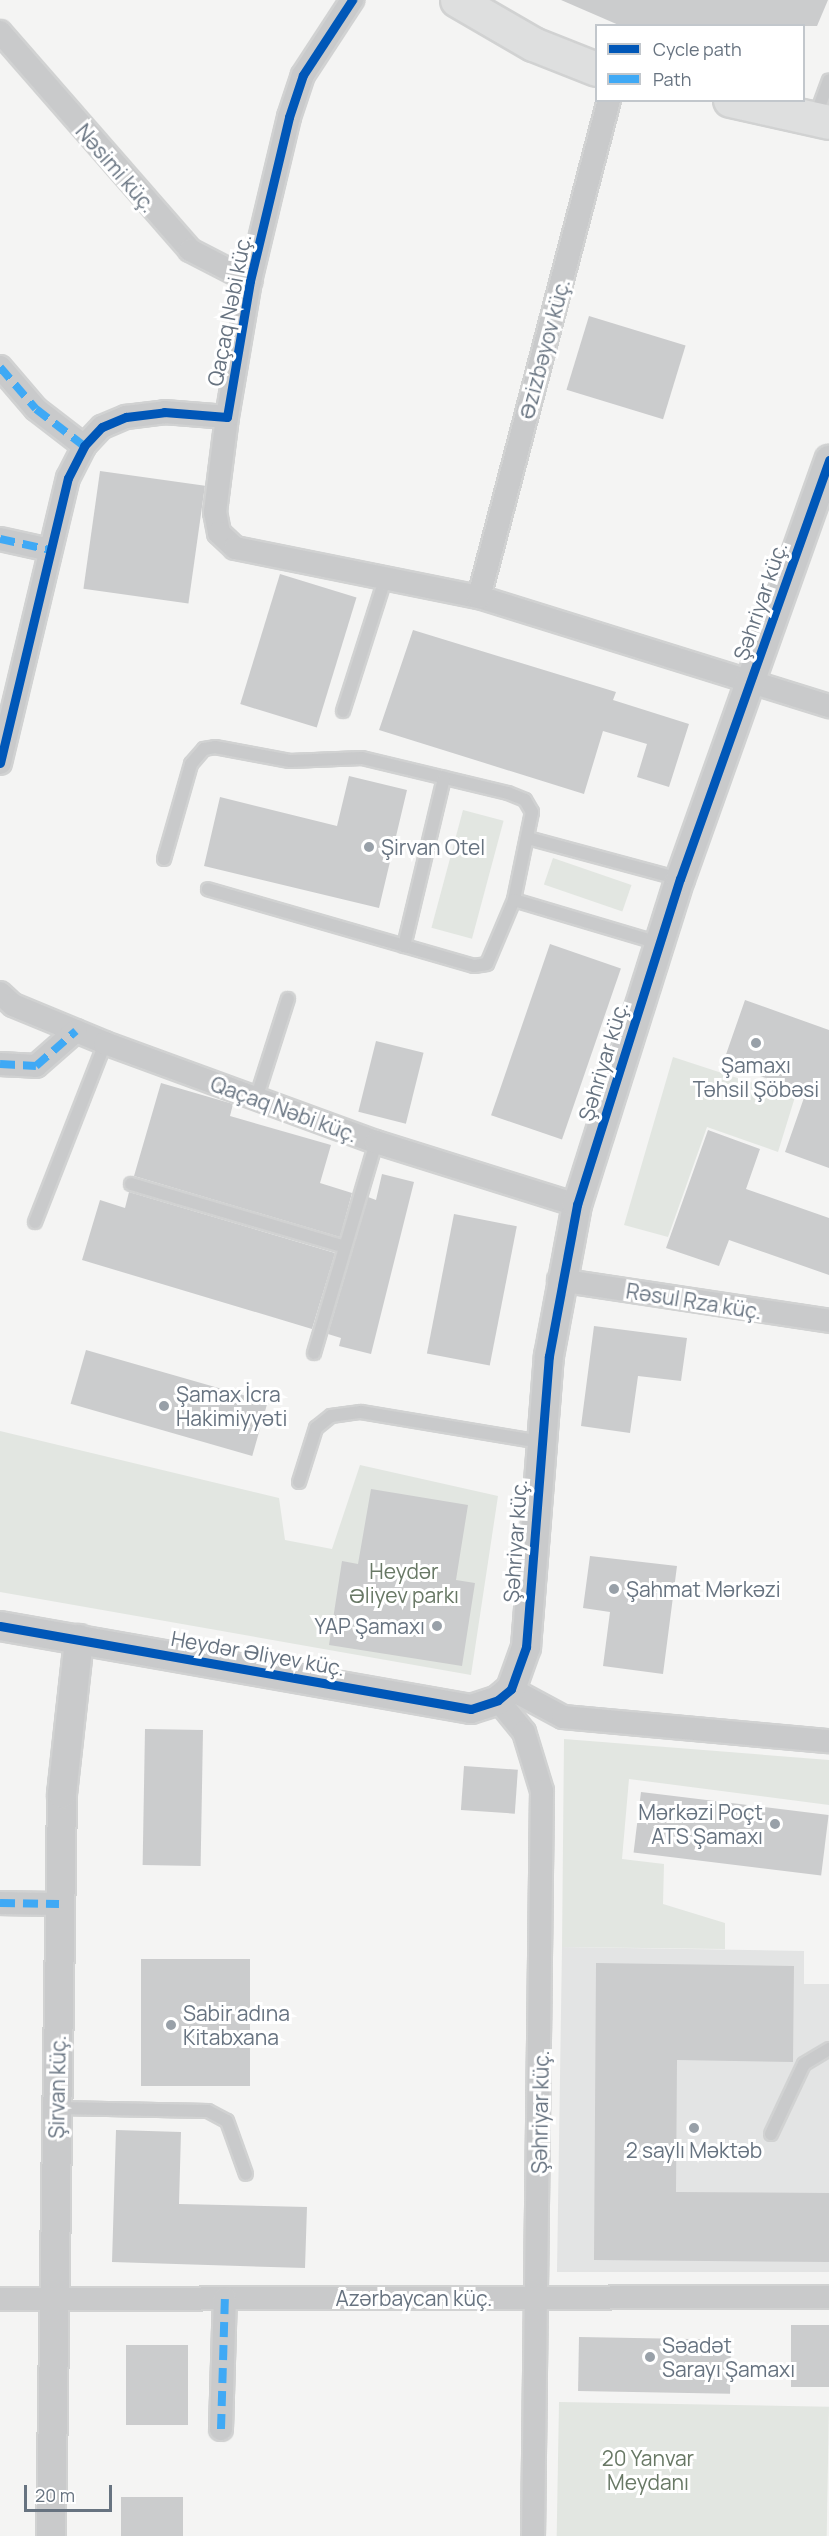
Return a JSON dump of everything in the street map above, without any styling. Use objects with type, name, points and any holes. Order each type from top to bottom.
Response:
[{"type":"main road","points":[[458,0],[533,44],[595,68]]},
{"type":"main road","points":[[739,102],[822,120]]},
{"type":"street","name":"Qaçaq Nəbi küç.","points":[[0,763],[68,478],[84,446],[102,427],[126,417],[164,412],[226,417],[250,281],[303,75],[352,0]]},
{"type":"street","name":"Nəsimi küç.","points":[[0,32],[190,250],[250,281]]},
{"type":"street","name":"Əzizbəyov küç.","points":[[478,597],[608,102]]},
{"type":"street","points":[[0,367],[45,416],[84,446]]},
{"type":"street","points":[[226,417],[215,512],[219,533],[235,548],[251,554],[386,576],[478,597],[829,706]]},
{"type":"street","name":"Şəhriyar küç.","points":[[533,2536],[542,1791],[524,1732],[505,1694],[526,1647],[540,1442],[559,1280],[577,1205],[658,943],[829,460]]},
{"type":"street","points":[[0,539],[50,550]]},
{"type":"street","name":"Qaçaq Nəbi küç.","points":[[0,993],[13,1005],[105,1043],[376,1142],[577,1205]]},
{"type":"street","points":[[0,1064],[36,1066],[76,1031]]},
{"type":"street","name":"Rəsul Rza küç.","points":[[559,1280],[829,1321]]},
{"type":"street","name":"Heydər Əliyev küç.","points":[[0,1626],[471,1709],[505,1694]]},
{"type":"street","name":"Şirvan küç.","points":[[51,2536],[59,1904],[67,1722],[79,1639]]},
{"type":"street","points":[[505,1694],[545,1712],[571,1718],[829,1741]]},
{"type":"street","points":[[0,1903],[59,1904]]},
{"type":"street","points":[[221,2429],[225,2298]]},
{"type":"street","name":"Azərbaycan küç.","points":[[0,2299],[829,2298]]},
{"type":"lane","points":[[822,120],[829,80]]},
{"type":"lane","points":[[342,711],[386,576]]},
{"type":"lane","points":[[164,859],[191,764],[204,749],[290,761],[362,758],[525,800],[532,812],[514,900],[487,964],[474,966],[208,889]]},
{"type":"lane","points":[[404,946],[444,778]]},
{"type":"lane","points":[[528,838],[680,879]]},
{"type":"lane","points":[[514,900],[658,943]]},
{"type":"lane","points":[[256,1098],[288,999]]},
{"type":"lane","points":[[35,1222],[105,1043]]},
{"type":"lane","points":[[314,1353],[342,1246],[376,1142]]},
{"type":"lane","points":[[131,1184],[342,1246]]},
{"type":"lane","points":[[299,1482],[316,1428],[332,1416],[361,1412],[540,1442]]},
{"type":"lane","points":[[771,2134],[804,2064],[829,2049]]},
{"type":"lane","points":[[57,2108],[208,2110],[227,2121],[246,2174]]},
{"type":"shaded area","name":"2 saylı Məktəb","points":[[562,1947],[804,1951],[804,1984],[829,1984],[829,2272],[557,2272]]},
{"type":"green space","points":[[463,810],[504,821],[472,939],[431,928]]},
{"type":"green space","points":[[553,858],[631,885],[622,911],[544,884]]},
{"type":"green space","points":[[673,1057],[795,1097],[778,1152],[707,1127],[668,1237],[624,1225]]},
{"type":"green space","name":"Heydər Əliyev parkı","points":[[0,1431],[279,1498],[285,1540],[332,1549],[360,1465],[498,1496],[471,1675],[0,1592]]},
{"type":"green space","points":[[564,1739],[829,1760],[829,1805],[629,1779],[622,1859],[664,1864],[663,1904],[725,1923],[725,1949],[562,1947]]},
{"type":"green space","name":"20 Yanvar Meydanı","points":[[559,2402],[829,2407],[827,2536],[557,2536]]},
{"type":"building","points":[[561,0],[828,0],[817,26],[805,26],[805,24],[616,24]]},
{"type":"building","points":[[589,316],[686,346],[663,419],[566,390]]},
{"type":"building","points":[[100,471],[205,486],[188,604],[83,589]]},
{"type":"building","points":[[280,574],[357,597],[317,727],[240,704]]},
{"type":"building","points":[[413,630],[616,692],[613,700],[689,724],[669,787],[637,777],[647,744],[603,731],[584,794],[379,730]]},
{"type":"building","points":[[349,776],[407,790],[379,908],[204,866],[220,797],[337,826]]},
{"type":"building","points":[[550,944],[621,968],[562,1140],[491,1115]]},
{"type":"building","points":[[745,1000],[829,1030],[829,1168],[785,1152],[806,1092],[723,1063]]},
{"type":"building","points":[[376,1041],[424,1053],[406,1124],[358,1112]]},
{"type":"building","points":[[161,1083],[233,1104],[230,1116],[331,1145],[320,1183],[352,1193],[340,1237],[134,1176]]},
{"type":"building","points":[[708,1130],[760,1149],[746,1189],[829,1218],[829,1275],[729,1240],[719,1266],[666,1248]]},
{"type":"building","points":[[382,1174],[414,1182],[371,1354],[339,1346],[341,1338],[328,1334],[368,1197],[376,1200]]},
{"type":"building","points":[[129,1192],[335,1253],[312,1329],[82,1260],[100,1200],[125,1208]]},
{"type":"building","points":[[454,1214],[517,1226],[490,1366],[427,1353]]},
{"type":"building","points":[[594,1326],[687,1338],[681,1381],[638,1376],[630,1433],[581,1426]]},
{"type":"building","points":[[86,1350],[268,1402],[252,1456],[71,1404]]},
{"type":"building","points":[[371,1489],[468,1505],[456,1580],[475,1583],[462,1666],[329,1645],[342,1561],[358,1564]]},
{"type":"building","points":[[590,1556],[677,1566],[663,1674],[603,1666],[610,1612],[583,1608]]},
{"type":"building","points":[[145,1729],[203,1730],[201,1866],[143,1865]]},
{"type":"building","points":[[464,1766],[518,1770],[515,1814],[461,1810]]},
{"type":"building","points":[[641,1792],[829,1815],[821,1876],[634,1853]]},
{"type":"building","points":[[141,1959],[250,1959],[250,2086],[141,2086]]},
{"type":"building","points":[[596,1963],[794,1966],[793,2062],[677,2060],[676,2192],[829,2193],[829,2262],[594,2260]]},
{"type":"building","points":[[116,2130],[181,2132],[179,2204],[307,2207],[305,2268],[112,2262]]},
{"type":"building","points":[[791,2325],[829,2325],[829,2387],[791,2387]]},
{"type":"building","points":[[579,2337],[731,2340],[730,2394],[578,2391]]},
{"type":"building","points":[[126,2345],[188,2345],[188,2425],[126,2425]]},
{"type":"building","points":[[121,2497],[183,2497],[183,2536],[121,2536]]},
{"type":"marked path","points":[[0,367],[36,409],[84,446]]},
{"type":"marked path","points":[[0,539],[50,550]]},
{"type":"marked path","points":[[0,1064],[36,1066],[76,1031]]},
{"type":"marked path","points":[[0,1903],[59,1904]]},
{"type":"marked path","points":[[221,2429],[225,2298]]},
{"type":"cycle path","points":[[0,763],[68,478],[84,446],[102,427],[126,417],[164,412],[227,417],[250,281],[289,117],[303,75],[352,0]]},
{"type":"cycle path","points":[[0,1626],[471,1709],[498,1700],[511,1689],[526,1647],[549,1356],[577,1205],[680,879],[829,460]]},
{"type":"place","name":"Şirvan Otel","points":[[369,847]]},
{"type":"place","name":"Şamaxı Təhsil Şöbəsi","points":[[756,1043]]},
{"type":"place","name":"Şamax İcra Hakimiyyəti","points":[[164,1406]]},
{"type":"place","name":"Şahmat Mərkəzi","points":[[614,1589]]},
{"type":"place","name":"YAP Şamaxı","points":[[437,1626]]},
{"type":"place","name":"Mərkəzi Poçt ATS Şamaxı","points":[[775,1824]]},
{"type":"place","name":"Sabir adına Kitabxana","points":[[171,2025]]},
{"type":"place","name":"2 saylı Məktəb","points":[[694,2128]]},
{"type":"place","name":"Səadət Sarayı Şamaxı","points":[[650,2357]]}]
